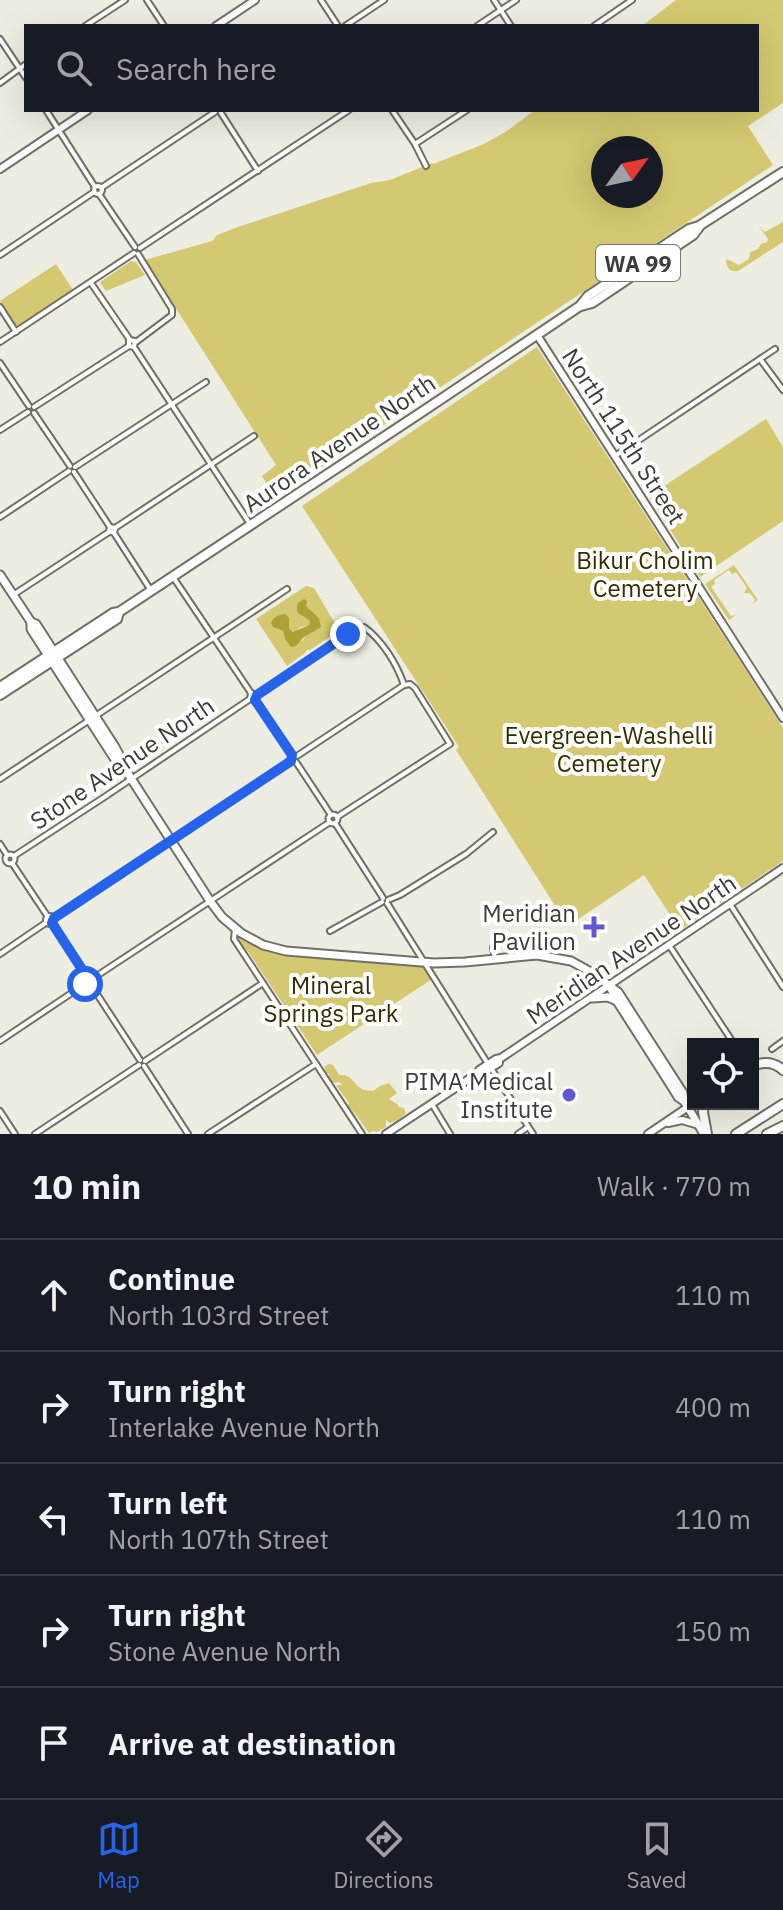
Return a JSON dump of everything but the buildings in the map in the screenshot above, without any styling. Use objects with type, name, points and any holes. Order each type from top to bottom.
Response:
[{"type":"highway","name":"Aurora Avenue North","points":[[0,688],[117,619],[119,612],[580,306],[592,303],[693,235],[699,226],[783,172]]},
{"type":"highway","points":[[759,1062],[766,1059],[783,1064]]},
{"type":"highway","points":[[759,1064],[770,1063],[783,1070]]},
{"type":"highway","points":[[736,1134],[783,1107]]},
{"type":"highway","points":[[703,1110],[706,1134]]},
{"type":"highway","points":[[767,1134],[783,1126]]},
{"type":"main road","points":[[0,575],[31,622],[31,629],[122,760],[131,779],[210,901],[235,928],[263,945],[286,951],[424,962],[537,955],[555,957],[581,966],[618,992],[687,1099]]},
{"type":"main road","points":[[609,985],[678,1097],[687,1102]]},
{"type":"main road","points":[[592,998],[608,997],[617,1001]]},
{"type":"main road","points":[[650,1053],[654,1053],[668,1069]]},
{"type":"main road","points":[[693,1110],[706,1134]]},
{"type":"street","points":[[88,24],[125,0]]},
{"type":"street","points":[[147,0],[163,24]]},
{"type":"street","points":[[219,24],[255,0]]},
{"type":"street","points":[[321,0],[339,24]]},
{"type":"street","points":[[344,24],[384,0]]},
{"type":"street","points":[[494,0],[510,24]]},
{"type":"street","points":[[480,24],[516,0]]},
{"type":"street","points":[[597,24],[632,0]]},
{"type":"street","points":[[0,39],[24,75]]},
{"type":"street","points":[[0,83],[24,65]]},
{"type":"street","points":[[0,430],[172,315],[172,309],[137,251],[47,112]]},
{"type":"street","points":[[0,169],[85,112]]},
{"type":"street","points":[[0,255],[217,112]]},
{"type":"street","points":[[220,112],[258,171]]},
{"type":"street","points":[[0,342],[346,112]]},
{"type":"street","points":[[393,112],[426,166]]},
{"type":"street","points":[[415,144],[464,112]]},
{"type":"street","points":[[91,283],[252,526]]},
{"type":"street","points":[[0,307],[17,332]]},
{"type":"street","name":"North 115th Street","points":[[537,335],[783,718]]},
{"type":"street","points":[[615,456],[775,349]]},
{"type":"street","points":[[760,359],[783,390]]},
{"type":"street","points":[[0,363],[152,591]]},
{"type":"street","points":[[0,517],[206,382]]},
{"type":"street","points":[[13,595],[254,436]]},
{"type":"street","points":[[173,577],[294,758],[533,1134]]},
{"type":"street","points":[[0,779],[287,589]]},
{"type":"street","name":"Stone Avenue North","points":[[0,865],[359,627],[364,627],[375,637],[399,669],[404,685]]},
{"type":"street","points":[[0,954],[404,685],[410,684],[415,688],[450,744],[0,1041]]},
{"type":"street","points":[[330,931],[400,895],[466,854],[493,832]]},
{"type":"street","points":[[0,844],[188,1134]]},
{"type":"street","name":"Meridian Avenue North","points":[[386,1134],[478,1073],[499,1063],[499,1060],[783,868]]},
{"type":"street","points":[[730,904],[783,987]]},
{"type":"street","points":[[235,928],[234,939],[362,1134]]},
{"type":"street","points":[[495,959],[493,947],[503,938]]},
{"type":"street","points":[[669,945],[730,1038]]},
{"type":"street","points":[[35,1134],[263,983]]},
{"type":"street","points":[[772,1049],[783,1041]]},
{"type":"street","points":[[208,1134],[316,1064]]},
{"type":"street","points":[[432,1104],[450,1134]]},
{"type":"street","points":[[648,1134],[687,1106]]},
{"type":"street","points":[[0,1111],[15,1134]]},
{"type":"street","points":[[661,1125],[682,1120],[699,1125]]},
{"type":"street","points":[[518,1134],[528,1127]]},
{"type":"green space","points":[[676,0],[783,0],[783,103],[748,126],[773,165],[276,497],[262,476],[276,465],[145,260],[212,241],[217,235],[238,227],[371,183],[390,180],[484,144],[532,112],[759,112],[759,24],[645,24]]},
{"type":"green space","points":[[783,222],[783,242],[738,271],[729,268],[727,259],[739,265],[749,259],[750,252],[767,242],[759,226],[765,232]]},
{"type":"green space","points":[[131,261],[136,262],[145,275],[106,291],[100,282]]},
{"type":"green space","points":[[56,264],[73,290],[18,327],[0,301]]},
{"type":"green space","name":"Evergreen-Washelli Cemetery","points":[[537,347],[783,728],[783,861],[680,930],[644,875],[568,926],[456,750],[459,747],[302,506]]},
{"type":"green space","name":"Bikur Cholim Cemetery","points":[[766,419],[783,447],[783,521],[700,577],[649,496]]},
{"type":"green space","points":[[734,565],[758,600],[752,604],[755,600],[750,593],[744,593],[747,588],[736,572],[732,574],[729,570],[714,580],[715,584],[711,587],[731,616],[736,615],[729,620],[705,584]]},
{"type":"green space","points":[[306,586],[314,588],[337,627],[334,634],[287,666],[256,619]],"holes":[[[304,600],[319,618],[302,641],[285,639],[283,631],[273,627],[289,628],[294,632],[309,625],[311,621],[308,618]]]},
{"type":"green space","name":"Mineral Springs Park","points":[[238,936],[261,949],[285,955],[423,967],[432,979],[317,1055],[239,942]]},
{"type":"green space","points":[[329,1064],[339,1075],[349,1077],[363,1090],[373,1091],[389,1083],[397,1093],[389,1099],[404,1108],[406,1113],[390,1123],[386,1120],[386,1127],[369,1133],[352,1109],[365,1134],[334,1086],[348,1105],[336,1085],[343,1085],[332,1083],[329,1074],[324,1071]]},
{"type":"shaded area","points":[[304,599],[306,606],[319,618],[321,627],[291,647],[283,631],[271,623],[275,617],[285,614],[293,632],[309,625],[310,621],[297,610],[298,603]]},
{"type":"place","name":"Meridian Pavilion","points":[[594,927]]},
{"type":"place","name":"PIMA Medical Institute","points":[[569,1095]]},
{"type":"route","points":[[85,984],[87,977],[52,923],[54,918],[291,761],[292,755],[255,700],[257,695],[348,634]]}]
